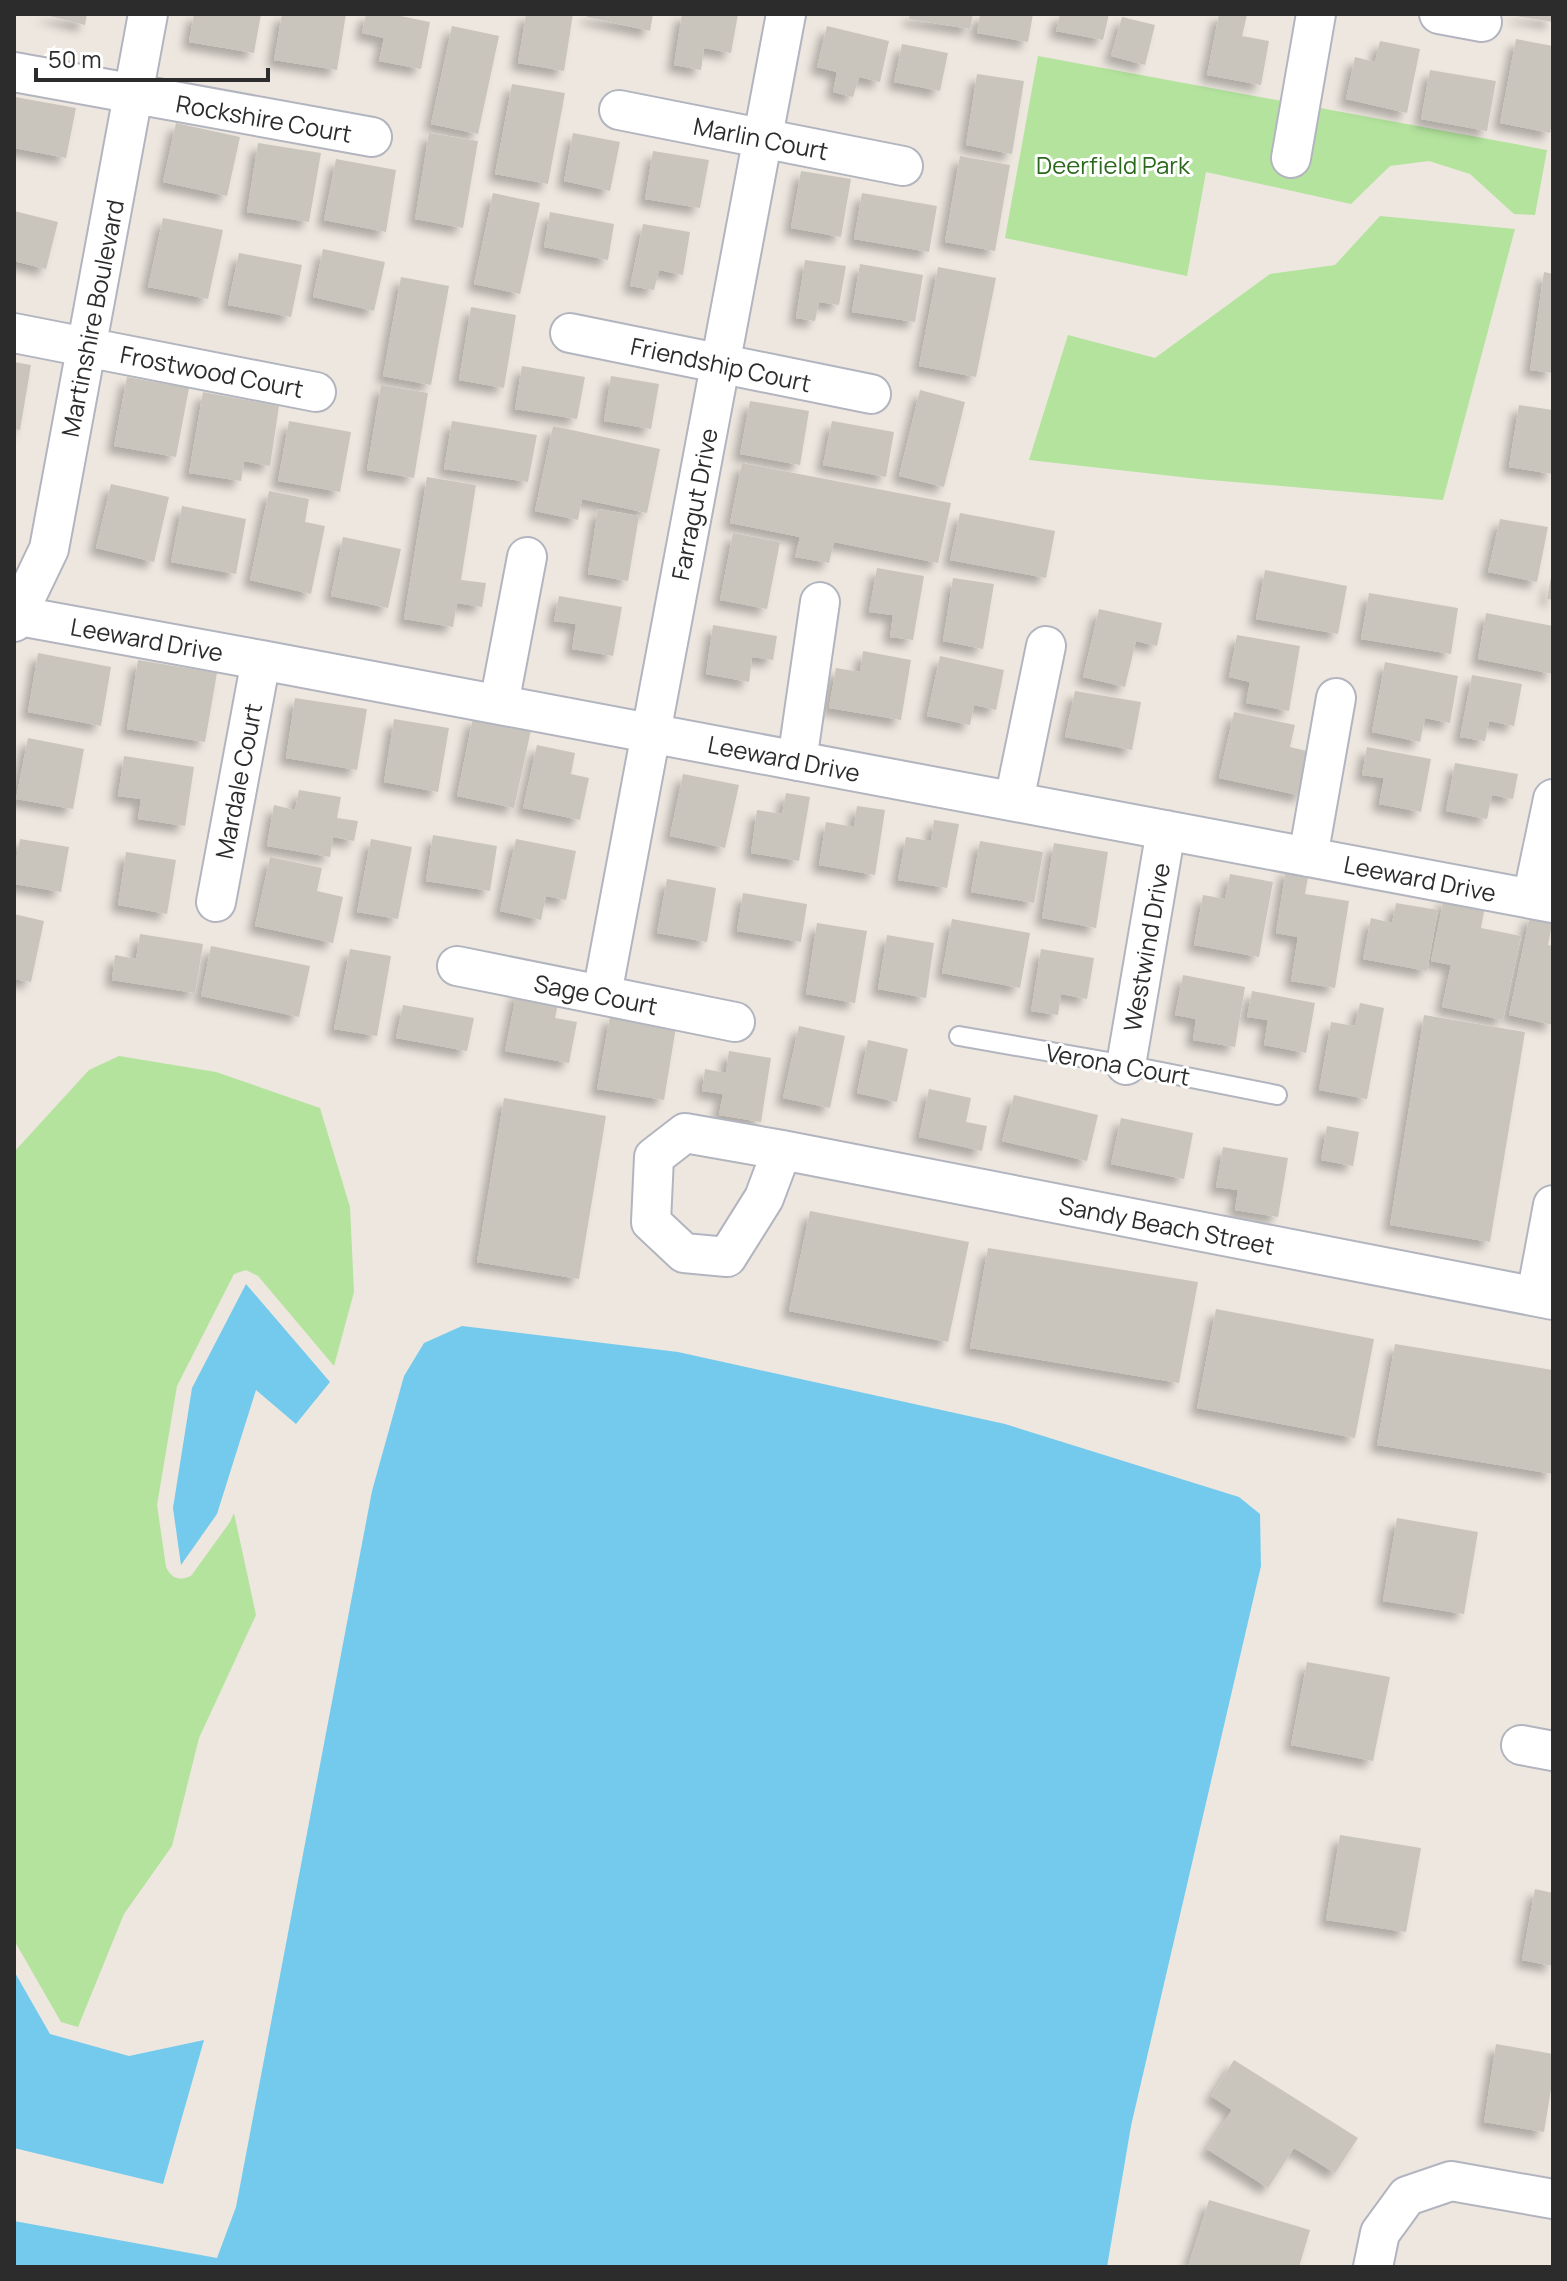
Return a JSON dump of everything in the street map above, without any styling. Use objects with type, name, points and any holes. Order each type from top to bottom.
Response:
[{"type":"street","name":"Martinshire Boulevard","points":[[15,618],[49,549],[148,14]]},
{"type":"street","name":"Farragut Drive","points":[[602,994],[786,14]]},
{"type":"street","points":[[1291,158],[1316,14]]},
{"type":"street","points":[[1439,14],[1482,22]]},
{"type":"street","name":"Rockshire Court","points":[[14,72],[372,137]]},
{"type":"street","name":"Marlin Court","points":[[619,110],[903,166]]},
{"type":"street","name":"Frostwood Court","points":[[14,333],[316,392]]},
{"type":"street","name":"Friendship Court","points":[[570,333],[871,394]]},
{"type":"street","points":[[499,704],[527,557]]},
{"type":"street","points":[[797,761],[820,602]]},
{"type":"street","name":"Leeward Drive","points":[[15,618],[499,704],[1542,901]]},
{"type":"street","points":[[1014,801],[1046,646]]},
{"type":"street","name":"Mardale Court","points":[[216,902],[261,660]]},
{"type":"street","points":[[1308,857],[1336,698]]},
{"type":"street","points":[[1542,901],[1553,799]]},
{"type":"street","name":"Westwind Drive","points":[[1126,1065],[1166,830]]},
{"type":"street","name":"Sage Court","points":[[457,966],[735,1022]]},
{"type":"street","name":"Sandy Beach Street","points":[[782,1150],[1544,1298]]},
{"type":"street","points":[[1544,1298],[1553,1205]]},
{"type":"street","points":[[1373,2267],[1380,2233],[1407,2196],[1451,2181],[1553,2199]]},
{"type":"lane","name":"Verona Court","points":[[959,1036],[1277,1095]]},
{"type":"green space","name":"Deerfield Park","points":[[1038,56],[1547,150],[1535,215],[1514,214],[1470,174],[1429,161],[1390,166],[1351,204],[1206,172],[1187,276],[1005,238]]},
{"type":"green space","points":[[1380,216],[1515,229],[1443,500],[1199,479],[1029,460],[1068,335],[1155,358],[1270,274],[1335,265]]},
{"type":"green space","points":[[119,1056],[216,1072],[320,1108],[350,1207],[354,1292],[334,1366],[258,1276],[246,1270],[234,1274],[177,1386],[157,1505],[166,1567],[176,1578],[191,1576],[234,1513],[256,1615],[199,1738],[172,1846],[124,1914],[78,2027],[61,2022],[14,1940],[14,1152],[89,1070]]},
{"type":"water","points":[[246,1284],[330,1382],[296,1424],[256,1390],[217,1514],[181,1565],[173,1508],[192,1388]]},
{"type":"water","points":[[462,1326],[678,1352],[1005,1424],[1239,1497],[1260,1514],[1261,1566],[1131,2126],[1107,2267],[14,2267],[14,2221],[217,2258],[236,2207],[372,1491],[404,1376],[424,1343]]},
{"type":"water","points":[[14,1971],[50,2034],[129,2056],[204,2040],[163,2184],[14,2148]]},
{"type":"building","points":[[42,14],[87,14],[85,25]]},
{"type":"building","points":[[194,14],[261,14],[254,53],[189,42]]},
{"type":"building","points":[[282,14],[346,14],[337,70],[274,60]]},
{"type":"building","points":[[366,14],[390,14],[430,22],[421,69],[379,61],[384,38],[362,33]]},
{"type":"building","points":[[526,14],[573,14],[564,71],[518,63]]},
{"type":"building","points":[[587,14],[653,14],[650,31],[587,17]]},
{"type":"building","points":[[682,14],[738,14],[731,53],[704,48],[701,70],[674,65]]},
{"type":"building","points":[[910,14],[973,14],[970,29],[909,19]]},
{"type":"building","points":[[980,14],[1033,14],[1028,42],[977,33]]},
{"type":"building","points":[[1060,14],[1109,14],[1103,40],[1056,31]]},
{"type":"building","points":[[1219,14],[1247,15],[1242,36],[1269,41],[1261,85],[1207,75]]},
{"type":"building","points":[[1553,14],[1553,22],[1516,16]]},
{"type":"building","points":[[1122,17],[1155,25],[1145,65],[1111,56]]},
{"type":"building","points":[[452,26],[499,36],[478,134],[431,124]]},
{"type":"building","points":[[827,26],[889,41],[880,82],[859,77],[853,97],[833,92],[837,72],[817,67]]},
{"type":"building","points":[[1516,39],[1553,46],[1553,120],[1550,133],[1500,123]]},
{"type":"building","points":[[1380,41],[1420,49],[1407,113],[1346,99],[1355,57],[1375,62]]},
{"type":"building","points":[[902,44],[948,53],[940,91],[894,82]]},
{"type":"building","points":[[1430,70],[1496,81],[1487,131],[1421,119]]},
{"type":"building","points":[[977,74],[1024,81],[1012,154],[966,145]]},
{"type":"building","points":[[512,84],[565,93],[548,184],[495,174]]},
{"type":"building","points":[[15,97],[76,108],[66,158],[14,148]]},
{"type":"building","points":[[176,123],[240,137],[227,196],[163,182]]},
{"type":"building","points":[[429,133],[478,141],[463,228],[415,219]]},
{"type":"building","points":[[573,133],[620,142],[610,191],[564,181]]},
{"type":"building","points":[[258,143],[321,153],[309,222],[247,212]]},
{"type":"building","points":[[653,151],[709,160],[700,208],[645,199]]},
{"type":"building","points":[[960,156],[1010,165],[995,251],[945,242]]},
{"type":"building","points":[[336,159],[396,170],[386,232],[324,220]]},
{"type":"building","points":[[801,171],[851,179],[841,237],[791,228]]},
{"type":"building","points":[[493,193],[540,203],[520,294],[474,284]]},
{"type":"building","points":[[862,193],[937,206],[929,252],[854,239]]},
{"type":"building","points":[[14,211],[58,222],[46,269],[14,261]]},
{"type":"building","points":[[550,212],[614,224],[608,260],[544,247]]},
{"type":"building","points":[[163,218],[223,230],[208,299],[148,287]]},
{"type":"building","points":[[643,224],[690,232],[683,275],[659,270],[654,290],[630,286]]},
{"type":"building","points":[[323,249],[385,262],[374,311],[313,297]]},
{"type":"building","points":[[239,253],[302,265],[291,317],[228,305]]},
{"type":"building","points":[[805,260],[846,266],[839,305],[819,302],[815,321],[796,318]]},
{"type":"building","points":[[860,264],[923,275],[915,322],[852,312]]},
{"type":"building","points":[[938,267],[996,278],[976,377],[919,366]]},
{"type":"building","points":[[1544,272],[1553,274],[1553,373],[1530,370]]},
{"type":"building","points":[[401,277],[449,286],[431,385],[383,376]]},
{"type":"building","points":[[471,307],[516,315],[504,388],[459,380]]},
{"type":"building","points":[[14,362],[31,365],[20,430],[14,429]]},
{"type":"building","points":[[522,366],[585,377],[577,419],[515,409]]},
{"type":"building","points":[[611,376],[659,384],[651,429],[604,421]]},
{"type":"building","points":[[127,377],[189,388],[176,457],[114,446]]},
{"type":"building","points":[[381,385],[428,393],[414,478],[367,470]]},
{"type":"building","points":[[920,390],[965,402],[944,487],[899,476]]},
{"type":"building","points":[[203,392],[279,406],[270,466],[244,461],[241,481],[189,473]]},
{"type":"building","points":[[750,401],[809,411],[800,465],[740,454]]},
{"type":"building","points":[[1519,405],[1553,410],[1553,474],[1509,467]]},
{"type":"building","points":[[289,421],[351,432],[340,492],[278,481]]},
{"type":"building","points":[[452,421],[537,435],[528,482],[444,469]]},
{"type":"building","points":[[832,421],[894,432],[886,477],[823,465]]},
{"type":"building","points":[[553,426],[660,449],[647,513],[582,499],[578,520],[535,511]]},
{"type":"building","points":[[742,463],[951,503],[938,563],[834,542],[829,563],[795,557],[800,537],[730,523]]},
{"type":"building","points":[[427,477],[476,485],[461,580],[486,583],[482,607],[457,603],[453,627],[404,619]]},
{"type":"building","points":[[111,484],[169,497],[154,562],[96,548]]},
{"type":"building","points":[[269,491],[309,499],[305,522],[325,526],[311,594],[250,580]]},
{"type":"building","points":[[182,506],[246,519],[236,574],[171,562]]},
{"type":"building","points":[[598,509],[639,516],[628,581],[588,574]]},
{"type":"building","points":[[960,513],[1055,531],[1046,578],[950,560]]},
{"type":"building","points":[[1500,519],[1548,527],[1537,582],[1488,572]]},
{"type":"building","points":[[733,533],[780,542],[767,609],[720,600]]},
{"type":"building","points":[[343,537],[401,549],[388,608],[331,596]]},
{"type":"building","points":[[877,568],[924,576],[913,640],[890,637],[893,615],[869,612]]},
{"type":"building","points":[[1265,570],[1347,586],[1338,634],[1256,619]]},
{"type":"building","points":[[1553,577],[1553,600],[1547,599]]},
{"type":"building","points":[[953,578],[994,584],[983,649],[943,641]]},
{"type":"building","points":[[1369,593],[1458,608],[1451,654],[1361,639]]},
{"type":"building","points":[[559,596],[622,607],[613,656],[572,649],[576,624],[554,621]]},
{"type":"building","points":[[1099,609],[1162,623],[1157,646],[1136,641],[1125,687],[1083,677]]},
{"type":"building","points":[[1486,613],[1553,626],[1553,674],[1478,659]]},
{"type":"building","points":[[713,625],[777,636],[773,660],[752,657],[749,682],[706,674]]},
{"type":"building","points":[[1237,635],[1300,646],[1289,711],[1246,703],[1250,682],[1229,677]]},
{"type":"building","points":[[863,651],[911,660],[901,720],[829,708],[836,668],[860,672]]},
{"type":"building","points":[[38,653],[111,667],[101,726],[28,712]]},
{"type":"building","points":[[940,656],[1004,670],[996,710],[974,705],[970,725],[927,716]]},
{"type":"building","points":[[138,660],[217,673],[205,742],[127,729]]},
{"type":"building","points":[[1385,662],[1458,676],[1450,723],[1425,718],[1420,742],[1372,732]]},
{"type":"building","points":[[1472,675],[1522,684],[1514,726],[1489,721],[1485,741],[1460,737]]},
{"type":"building","points":[[1075,691],[1141,702],[1132,750],[1065,737]]},
{"type":"building","points":[[295,698],[367,709],[357,770],[286,758]]},
{"type":"building","points":[[1234,712],[1295,725],[1290,747],[1311,752],[1302,796],[1219,778]]},
{"type":"building","points":[[473,718],[531,730],[514,808],[457,796]]},
{"type":"building","points":[[394,719],[449,728],[438,792],[384,782]]},
{"type":"building","points":[[28,738],[84,749],[73,809],[16,799]]},
{"type":"building","points":[[537,745],[575,753],[571,774],[589,778],[580,820],[523,808]]},
{"type":"building","points":[[1367,747],[1431,759],[1421,812],[1379,804],[1384,778],[1362,775]]},
{"type":"building","points":[[124,756],[194,767],[185,826],[138,819],[141,799],[118,796]]},
{"type":"building","points":[[1455,763],[1518,774],[1513,799],[1492,795],[1487,819],[1446,811]]},
{"type":"building","points":[[683,774],[739,785],[725,848],[670,836]]},
{"type":"building","points":[[299,790],[341,797],[337,818],[358,821],[354,841],[333,837],[330,857],[267,846],[274,805],[295,810]]},
{"type":"building","points":[[786,793],[810,797],[799,861],[751,853],[757,810],[782,814]]},
{"type":"building","points":[[857,806],[885,810],[875,875],[819,865],[826,822],[854,827]]},
{"type":"building","points":[[934,820],[959,824],[947,888],[898,880],[906,837],[931,841]]},
{"type":"building","points":[[433,835],[497,846],[490,891],[426,881]]},
{"type":"building","points":[[20,839],[69,847],[61,892],[14,884]]},
{"type":"building","points":[[371,839],[412,847],[398,919],[357,912]]},
{"type":"building","points":[[516,839],[576,851],[566,900],[546,896],[541,920],[500,911]]},
{"type":"building","points":[[980,841],[1043,852],[1034,903],[971,892]]},
{"type":"building","points":[[1054,843],[1108,852],[1096,928],[1042,918]]},
{"type":"building","points":[[126,852],[176,860],[167,914],[118,905]]},
{"type":"building","points":[[270,857],[322,868],[317,891],[343,897],[333,943],[255,926]]},
{"type":"building","points":[[1286,869],[1309,872],[1305,894],[1349,901],[1335,988],[1291,981],[1298,937],[1276,933]]},
{"type":"building","points":[[1230,874],[1273,882],[1259,957],[1194,945],[1203,895],[1225,899]]},
{"type":"building","points":[[667,879],[716,888],[707,942],[657,933]]},
{"type":"building","points":[[743,893],[807,904],[801,942],[737,931]]},
{"type":"building","points":[[1444,898],[1485,906],[1481,928],[1521,936],[1503,1020],[1442,1007],[1451,965],[1431,961]]},
{"type":"building","points":[[1396,903],[1438,910],[1427,971],[1363,959],[1371,918],[1392,923]]},
{"type":"building","points":[[14,914],[44,921],[31,982],[14,979]]},
{"type":"building","points":[[1530,915],[1553,920],[1548,945],[1553,946],[1553,1025],[1509,1015]]},
{"type":"building","points":[[952,919],[1030,933],[1020,988],[942,973]]},
{"type":"building","points":[[817,923],[867,931],[855,1003],[806,994]]},
{"type":"building","points":[[140,934],[203,944],[195,993],[112,980],[115,955],[136,959]]},
{"type":"building","points":[[887,935],[934,943],[926,998],[878,989]]},
{"type":"building","points":[[211,946],[310,966],[299,1017],[201,996]]},
{"type":"building","points":[[350,949],[391,956],[377,1036],[334,1029]]},
{"type":"building","points":[[1041,949],[1094,958],[1087,999],[1061,994],[1058,1015],[1031,1011]]},
{"type":"building","points":[[1183,975],[1245,987],[1235,1047],[1193,1040],[1196,1019],[1175,1015]]},
{"type":"building","points":[[517,991],[559,999],[555,1018],[577,1022],[569,1063],[505,1051]]},
{"type":"building","points":[[1252,991],[1315,1003],[1306,1053],[1264,1045],[1268,1020],[1247,1017]]},
{"type":"building","points":[[1360,1003],[1384,1008],[1367,1099],[1319,1090],[1331,1022],[1355,1026]]},
{"type":"building","points":[[403,1005],[474,1018],[467,1051],[396,1038]]},
{"type":"building","points":[[1424,1015],[1525,1032],[1490,1242],[1390,1225]]},
{"type":"building","points":[[610,1016],[676,1027],[664,1100],[597,1089]]},
{"type":"building","points":[[799,1026],[845,1036],[830,1108],[783,1098]]},
{"type":"building","points":[[868,1040],[908,1049],[897,1102],[857,1093]]},
{"type":"building","points":[[729,1051],[771,1058],[761,1122],[719,1115],[723,1094],[702,1091],[705,1069],[726,1073]]},
{"type":"building","points":[[929,1089],[971,1098],[966,1122],[987,1126],[982,1151],[919,1137]]},
{"type":"building","points":[[1014,1095],[1098,1115],[1087,1161],[1002,1141]]},
{"type":"building","points":[[504,1098],[606,1116],[579,1279],[477,1262]]},
{"type":"building","points":[[1121,1118],[1193,1133],[1184,1179],[1111,1164]]},
{"type":"building","points":[[1327,1126],[1359,1132],[1353,1166],[1321,1160]]},
{"type":"building","points":[[1223,1147],[1288,1158],[1278,1217],[1235,1210],[1238,1190],[1216,1187]]},
{"type":"building","points":[[810,1211],[969,1242],[948,1342],[789,1311]]},
{"type":"building","points":[[988,1248],[1198,1282],[1179,1383],[970,1348]]},
{"type":"building","points":[[1216,1309],[1374,1339],[1355,1438],[1197,1408]]},
{"type":"building","points":[[1395,1344],[1553,1370],[1553,1474],[1377,1445]]},
{"type":"building","points":[[1397,1518],[1478,1532],[1464,1614],[1383,1601]]},
{"type":"building","points":[[1307,1662],[1390,1677],[1373,1761],[1291,1745]]},
{"type":"building","points":[[1340,1835],[1421,1848],[1406,1932],[1326,1920]]},
{"type":"building","points":[[1535,1889],[1553,1893],[1553,1966],[1522,1960]]},
{"type":"building","points":[[1496,2044],[1553,2054],[1553,2077],[1544,2132],[1484,2122]]},
{"type":"building","points":[[1234,2060],[1358,2138],[1335,2173],[1294,2148],[1268,2188],[1207,2149],[1232,2110],[1211,2096]]},
{"type":"building","points":[[1209,2200],[1310,2230],[1299,2267],[1188,2267]]}]
